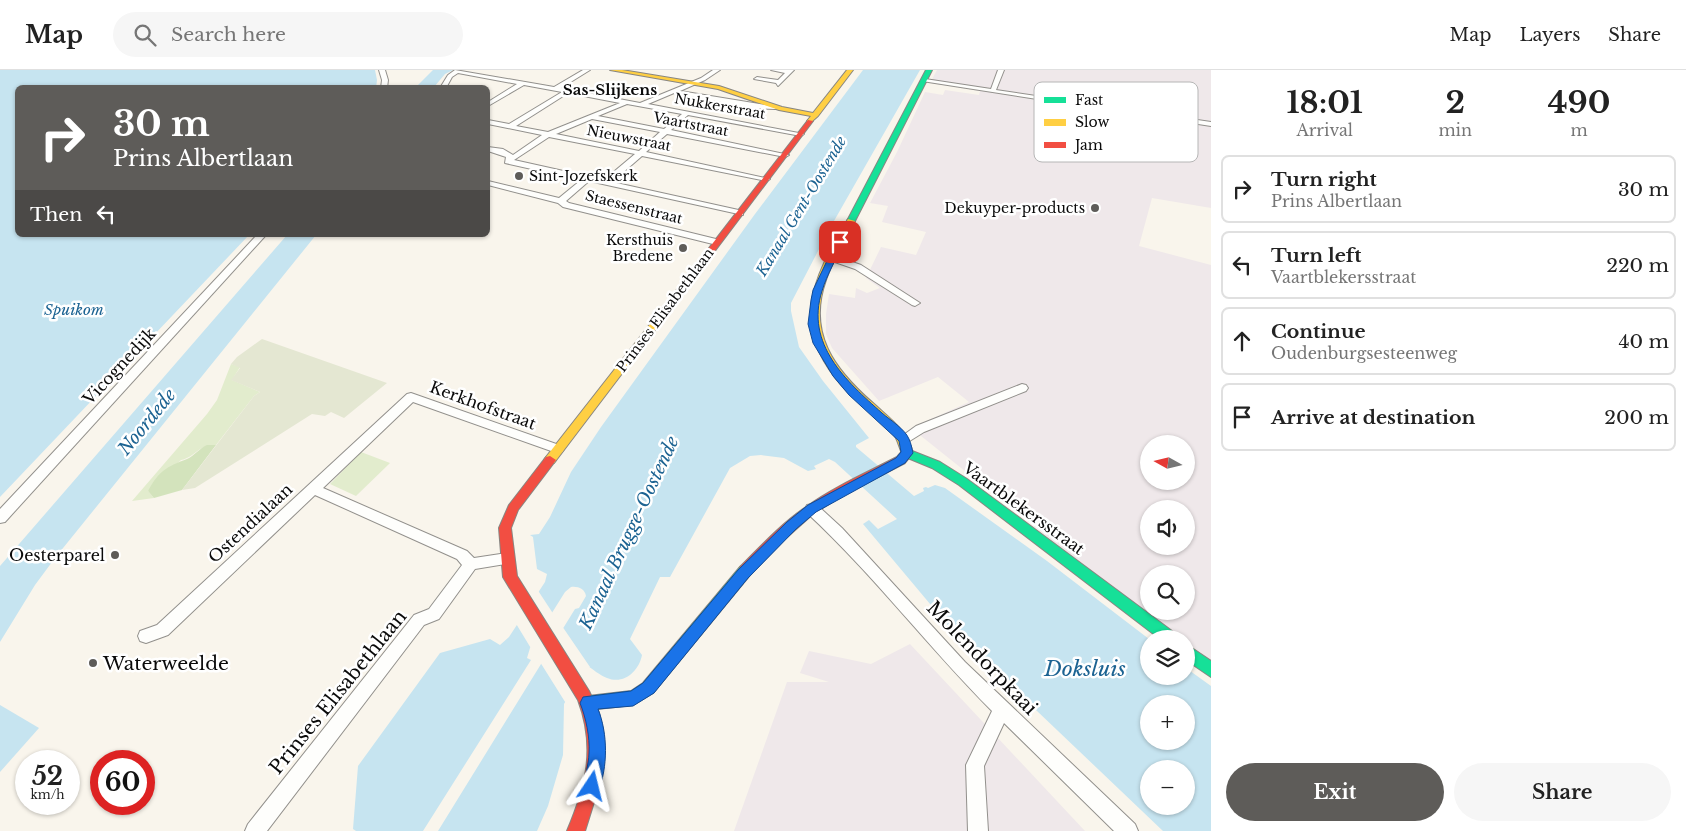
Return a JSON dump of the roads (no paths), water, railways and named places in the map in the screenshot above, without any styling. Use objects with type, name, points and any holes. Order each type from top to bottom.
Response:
[{"type":"main road","points":[[613,70],[734,92],[775,107],[816,115]]},
{"type":"main road","name":"Prinses Elisabethlaan","points":[[576,831],[596,773],[595,729],[588,703],[510,577],[505,528],[507,520],[513,508],[850,70]]},
{"type":"main road","points":[[588,703],[633,698],[648,688],[743,574],[771,544],[819,505],[900,460],[907,453],[904,439],[837,374],[823,354],[814,333],[814,312],[816,295],[832,258],[927,75]]},
{"type":"main road","name":"Vaartblekersstraat","points":[[907,453],[923,459],[964,483],[1159,630]]},
{"type":"main road","points":[[1195,658],[1211,670]]},
{"type":"street","points":[[382,70],[384,85]]},
{"type":"street","points":[[556,89],[587,70]]},
{"type":"street","points":[[701,70],[716,71]]},
{"type":"street","points":[[774,70],[790,71]]},
{"type":"street","points":[[993,91],[1001,70]]},
{"type":"street","name":"Nukkerstraat","points":[[445,85],[448,79],[458,71],[801,134]]},
{"type":"street","points":[[640,105],[716,71]]},
{"type":"street","points":[[758,78],[779,83],[790,71]]},
{"type":"street","points":[[927,75],[993,91],[1034,97]]},
{"type":"street","points":[[490,103],[523,84]]},
{"type":"street","points":[[671,91],[775,107]]},
{"type":"street","points":[[509,127],[566,92]]},
{"type":"street","points":[[724,107],[730,101]]},
{"type":"street","points":[[508,160],[547,134],[627,102]]},
{"type":"street","points":[[712,118],[718,112]]},
{"type":"street","points":[[607,182],[687,113]]},
{"type":"street","name":"Vaartstraat","points":[[592,117],[785,155]]},
{"type":"street","name":"Nieuwstraat","points":[[490,122],[766,179]]},
{"type":"street","points":[[1198,122],[1211,124]]},
{"type":"street","points":[[490,150],[507,154],[510,156],[508,160]]},
{"type":"street","points":[[508,160],[740,213]]},
{"type":"street","points":[[561,202],[588,179]]},
{"type":"street","name":"Staessenstraat","points":[[490,184],[561,202],[566,206],[717,242]]},
{"type":"street","name":"Vicognedijk","points":[[0,518],[260,237]]},
{"type":"street","points":[[832,258],[858,267],[915,302]]},
{"type":"street","points":[[904,439],[920,429],[1022,388]]},
{"type":"street","name":"Kerkhofstraat","points":[[313,489],[411,397],[558,449]]},
{"type":"street","name":"Ostendialaan","points":[[146,636],[162,630],[313,489],[462,555],[471,564]]},
{"type":"street","name":"Molendorpkaai","points":[[819,505],[837,532],[959,667],[1128,831]]},
{"type":"street","points":[[471,564],[507,559]]},
{"type":"street","name":"Prinses Elisabethlaan","points":[[255,831],[418,620],[434,614],[471,564]]},
{"type":"street","points":[[978,831],[975,765],[1002,709]]},
{"type":"water","name":"Spuikom","points":[[0,70],[375,70],[376,85],[15,85],[15,237],[247,237],[0,497]]},
{"type":"water","points":[[433,70],[453,70],[445,74],[436,85],[418,85]]},
{"type":"water","points":[[863,70],[920,70],[830,228],[791,303],[799,347],[823,381],[869,438],[856,445],[856,447],[914,496],[924,491],[923,488],[926,487],[935,485],[945,488],[1047,561],[1140,632],[1140,685],[1195,685],[1195,674],[1211,686],[1211,831],[1163,831],[1146,815],[1195,815],[1195,760],[1140,760],[1140,809],[951,629],[863,524],[869,520],[878,529],[897,519],[835,462],[829,459],[814,466],[816,469],[808,471],[784,458],[761,455],[750,456],[730,468],[670,577],[660,577],[630,639],[642,655],[634,671],[625,678],[613,680],[586,665],[564,704],[563,755],[548,806],[537,831],[438,831],[575,609],[579,608],[586,596],[581,588],[576,587],[571,587],[565,592],[530,648],[527,658],[531,660],[423,831],[356,831],[353,829],[358,766],[440,653],[490,639],[500,645],[509,637],[545,582],[547,574],[537,569],[533,537],[530,535],[539,534],[550,517],[571,472],[601,427],[755,214]]},
{"type":"water","name":"Noordede","points":[[285,237],[314,237],[55,558],[35,585],[0,642],[0,566]]},
{"type":"water","points":[[0,705],[39,728],[20,750],[15,750],[15,755],[0,772]]},
{"type":"place","name":"Sint-Jozefskerk","points":[[519,176]]},
{"type":"place","name":"Dekuyper-products","points":[[1095,208]]},
{"type":"place","name":"Kersthuis Bredene","points":[[683,248]]},
{"type":"place","name":"Oesterparel","points":[[115,555]]},
{"type":"place","name":"Waterweelde","points":[[93,663]]},
{"type":"district","name":"Sas-Slijkens","points":[[610,89]]},
{"type":"water label","name":"Kanaal Gent-Oostende","points":[[801,206]]},
{"type":"water label","name":"Kanaal Brugge-Oostende","points":[[629,533]]},
{"type":"water label","name":"Doksluis","points":[[1085,669]]}]
